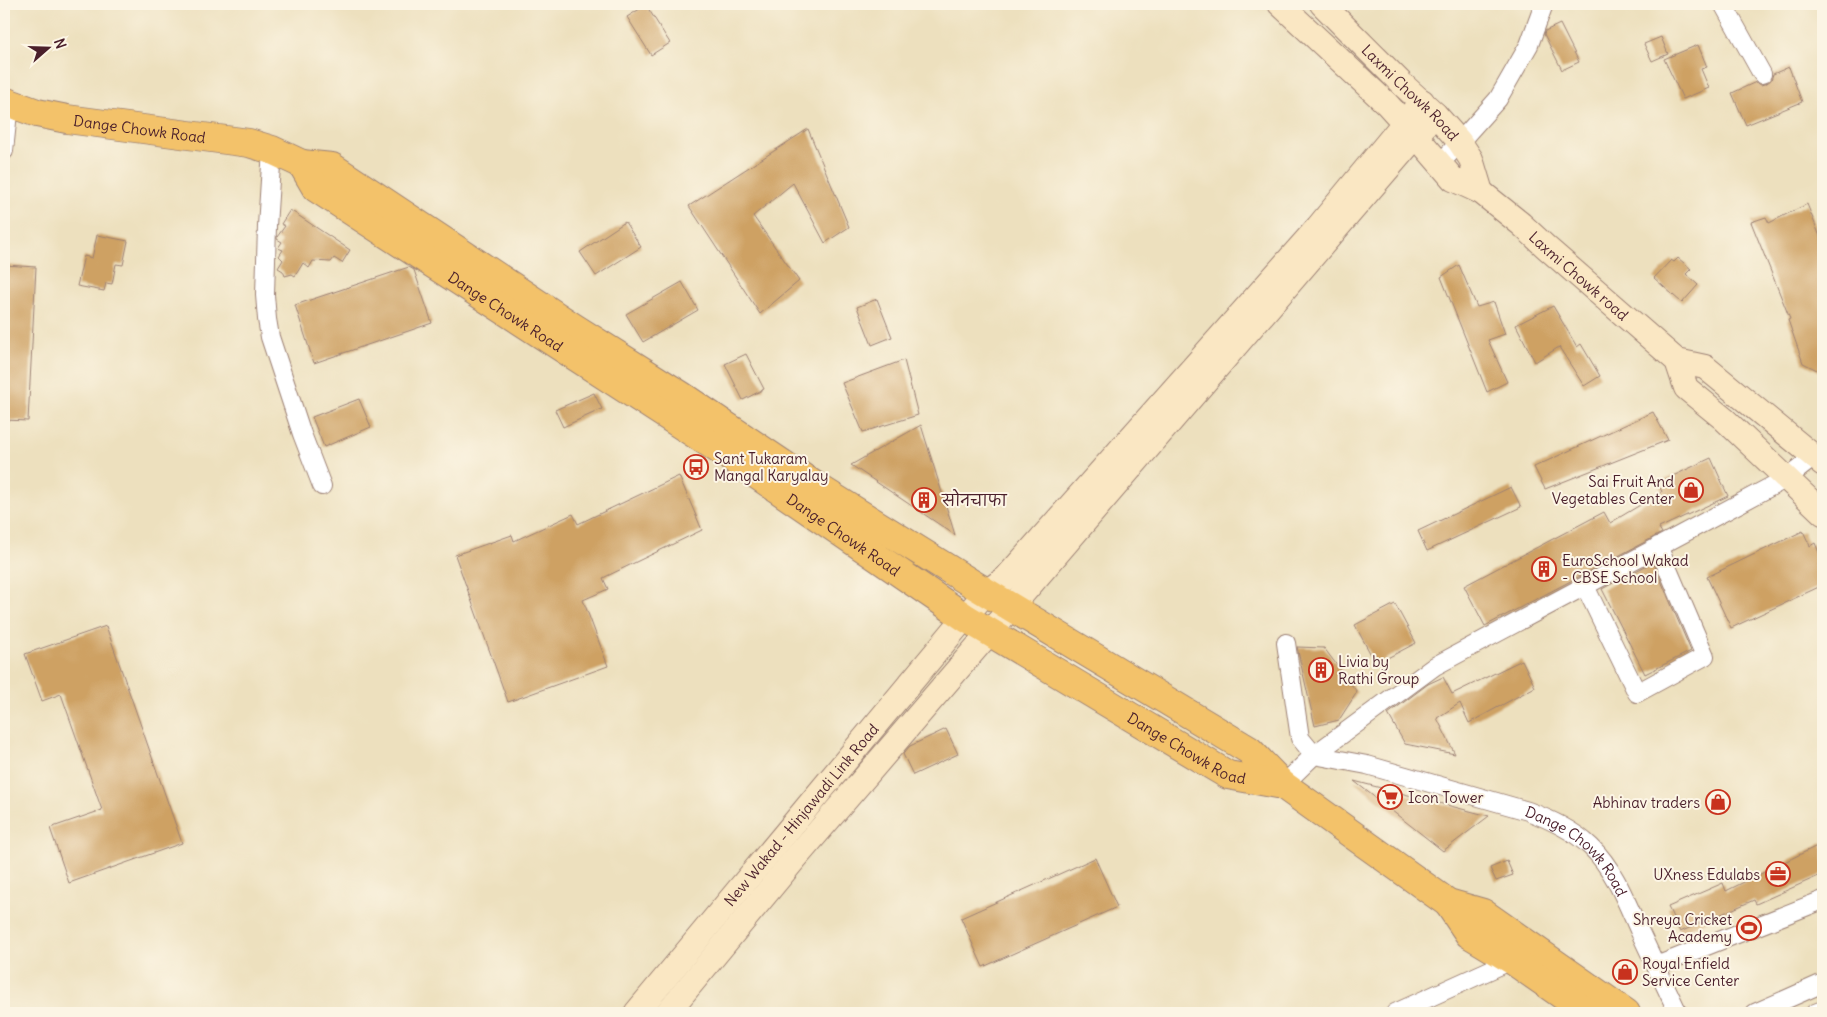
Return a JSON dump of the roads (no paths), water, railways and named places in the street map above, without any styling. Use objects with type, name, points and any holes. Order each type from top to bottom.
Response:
[{"type":"main road","name":"Laxmi Chowk Road","points":[[1280,4],[1411,130],[1439,164]]},
{"type":"main road","name":"Laxmi Chowk Road","points":[[1322,4],[1428,108],[1458,141],[1471,160],[1481,192]]},
{"type":"main road","name":"Dange Chowk Road","points":[[6,102],[37,113],[67,119],[249,143],[272,150],[302,164],[332,167],[735,460],[966,618],[1228,775],[1283,784]]},
{"type":"main road","points":[[1411,130],[1428,108]]},
{"type":"main road","name":"New Wakad - Hinjawadi Link Road","points":[[636,1013],[986,592],[1006,578],[1318,227],[1411,130]]},
{"type":"main road","name":"New Wakad - Hinjawadi Link Road","points":[[667,1013],[793,861],[1012,608],[1411,130]]},
{"type":"main road","name":"Laxmi Chowk road","points":[[1439,164],[1453,179],[1481,192],[1521,224],[1677,361],[1705,367],[1819,461]]},
{"type":"main road","name":"Dange Chowk Road","points":[[568,338],[690,401],[820,489],[1012,608],[1249,750],[1283,784],[1448,903],[1482,913],[1626,1013]]},
{"type":"main road","points":[[1677,361],[1686,388],[1724,420],[1823,513]]},
{"type":"main road","points":[[775,846],[793,861]]},
{"type":"main road","name":"Dange Chowk Road","points":[[1448,903],[1469,934],[1512,960],[1588,1013]]},
{"type":"street","points":[[1723,4],[1762,74]]},
{"type":"street","points":[[1439,164],[1498,99],[1529,45],[1545,5]]},
{"type":"street","points":[[4,151],[6,102]]},
{"type":"street","points":[[272,150],[266,226],[265,295],[267,319],[270,338],[302,434],[322,486]]},
{"type":"street","points":[[1283,784],[1314,755],[1435,666],[1819,461]]},
{"type":"street","points":[[1585,586],[1636,693],[1706,656],[1658,546]]},
{"type":"street","points":[[1286,643],[1300,738],[1314,755]]},
{"type":"street","name":"Dange Chowk Road","points":[[1314,755],[1368,765],[1528,811],[1577,835],[1598,855],[1618,885],[1678,1013]]},
{"type":"street","points":[[1656,966],[1823,900]]},
{"type":"street","points":[[1395,1013],[1512,960]]},
{"type":"street","points":[[1755,1013],[1823,983]]},
{"type":"street","points":[[1815,1013],[1823,1010]]},
{"type":"place","name":"Sant Tukaram Mangal Karyalay","points":[[696,467]]},
{"type":"place","name":"Sai Fruit And Vegetables Center","points":[[1691,490]]},
{"type":"place","name":"सोनचाफा","points":[[924,500]]},
{"type":"place","name":"EuroSchool Wakad - CBSE School","points":[[1544,569]]},
{"type":"place","name":"Livia by Rathi Group","points":[[1321,670]]},
{"type":"place","name":"Icon Tower","points":[[1390,797]]},
{"type":"place","name":"Abhinav traders","points":[[1718,802]]},
{"type":"place","name":"UXness Edulabs","points":[[1778,874]]},
{"type":"place","name":"Shreya Cricket Academy","points":[[1749,928]]},
{"type":"place","name":"Royal Enfield Service Center","points":[[1625,972]]}]
